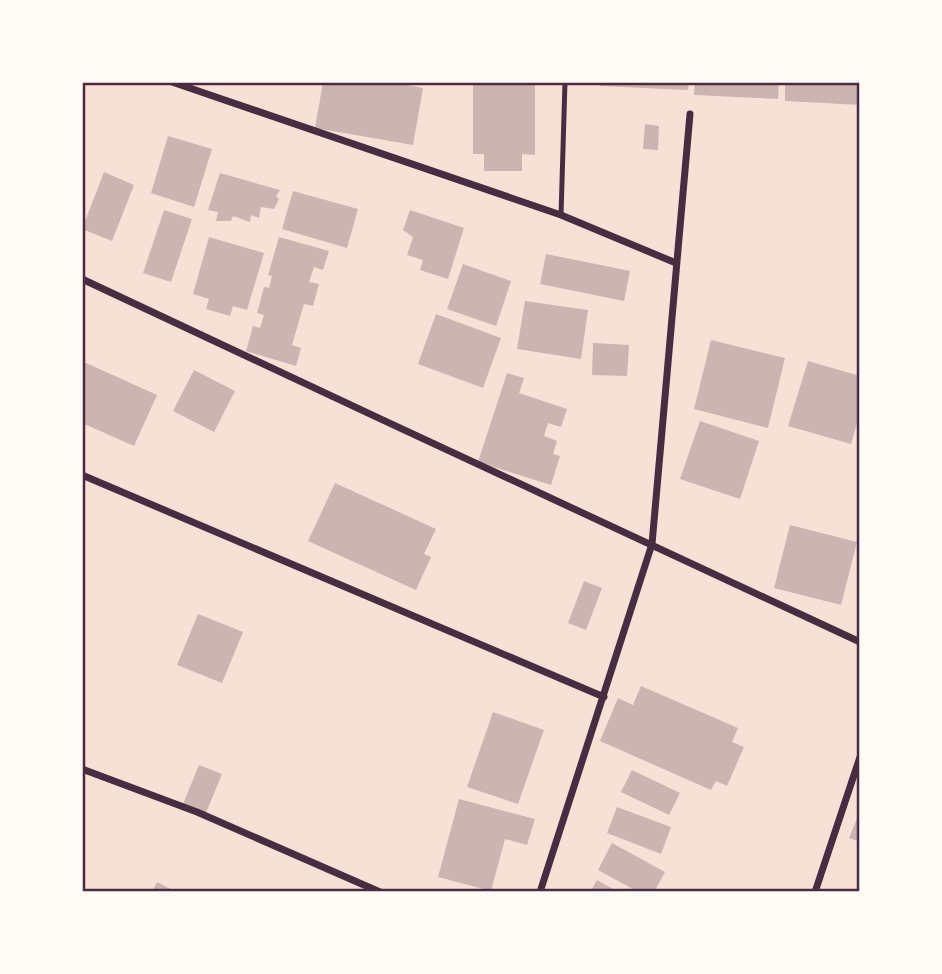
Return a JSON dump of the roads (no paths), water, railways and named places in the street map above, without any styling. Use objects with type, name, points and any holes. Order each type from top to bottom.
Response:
[{"type":"street","points":[[172,82],[561,215],[676,263]]},
{"type":"street","points":[[540,892],[652,544],[690,114]]},
{"type":"street","points":[[82,279],[860,642]]},
{"type":"street","points":[[82,475],[604,697]]},
{"type":"street","points":[[815,892],[860,757]]},
{"type":"street","points":[[82,769],[197,812],[380,892]]},
{"type":"lane","points":[[561,215],[565,82]]}]
